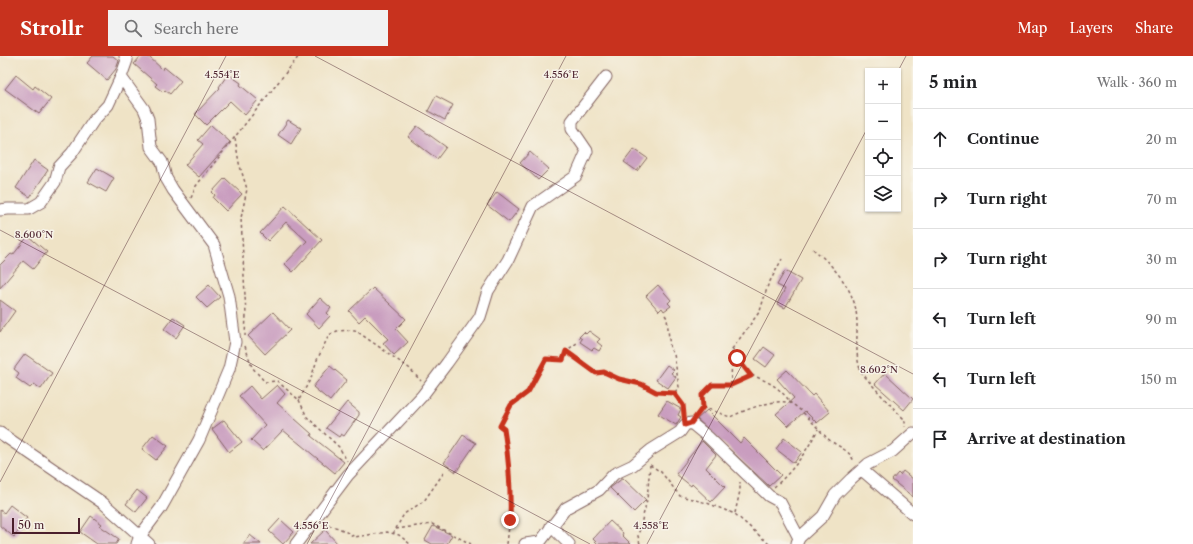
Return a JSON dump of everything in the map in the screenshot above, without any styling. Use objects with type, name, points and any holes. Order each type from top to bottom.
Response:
[{"type":"street","points":[[0,210],[8,208],[29,209],[41,202],[55,182],[59,167],[72,153],[94,120],[108,104],[121,77],[127,60],[125,56]]},
{"type":"street","points":[[121,77],[144,109],[148,119],[151,147],[162,162],[166,178],[173,190],[214,245],[229,296],[235,342],[233,356],[221,390],[199,440],[161,508],[139,540]]},
{"type":"street","points":[[296,544],[353,469],[427,389],[480,317],[488,291],[508,260],[533,206],[576,176],[586,151],[572,129],[572,121],[606,77]]},
{"type":"street","points":[[526,544],[540,542],[566,508],[599,490],[614,474],[633,465],[651,450],[680,432],[688,424],[739,466],[766,494],[780,502],[798,541],[823,516],[835,495],[851,479],[862,470],[893,451],[909,436]]},
{"type":"street","points":[[0,433],[103,503],[139,540],[149,544]]},
{"type":"street","points":[[862,470],[913,514]]},
{"type":"street","points":[[551,526],[569,544]]},
{"type":"path","points":[[187,207],[196,186],[298,56]]},
{"type":"path","points":[[235,138],[239,163],[247,189],[241,218],[246,315],[245,337]]},
{"type":"path","points":[[813,249],[825,259],[848,291],[856,311],[856,343],[861,371],[905,420],[909,436]]},
{"type":"path","points":[[731,385],[732,349],[760,311],[768,285],[782,259]]},
{"type":"path","points":[[665,315],[667,318],[670,349],[674,354],[679,387],[674,393]]},
{"type":"path","points":[[299,400],[311,378],[317,360],[329,335],[337,331],[354,330],[409,368],[427,389]]},
{"type":"path","points":[[507,544],[510,520],[511,484],[504,429],[500,426],[511,405],[528,392],[546,359],[563,360],[566,351],[576,343]]},
{"type":"path","points":[[244,345],[252,367],[265,382],[277,381],[299,400],[307,417],[339,447],[353,469]]},
{"type":"path","points":[[732,349],[751,376],[774,384],[829,440],[843,448],[852,457],[856,468],[851,479]]},
{"type":"path","points":[[566,351],[596,373],[604,372],[619,379],[641,384],[656,392],[674,393],[683,405],[688,424]]},
{"type":"path","points":[[688,424],[703,407],[702,395],[712,385],[731,385],[751,376]]},
{"type":"path","points":[[703,407],[730,417],[744,410],[778,401],[791,403]]},
{"type":"path","points":[[766,494],[794,467],[812,443],[818,429]]},
{"type":"path","points":[[640,544],[638,536],[647,500],[650,465],[661,472],[680,496],[707,503],[735,514],[769,544]]},
{"type":"path","points":[[735,514],[740,491],[739,466]]},
{"type":"path","points":[[393,534],[404,514],[424,501],[445,471]]},
{"type":"path","points":[[314,521],[339,528],[355,537],[372,533],[387,532],[410,544]]},
{"type":"path","points":[[396,529],[432,524],[471,544]]},
{"type":"building","points":[[93,56],[113,56],[119,61],[116,69],[107,80],[87,63]]},
{"type":"building","points":[[141,56],[148,56],[163,70],[164,67],[181,81],[170,94],[165,90],[163,92],[155,86],[157,84],[134,64]]},
{"type":"building","points":[[228,74],[241,83],[240,85],[258,100],[245,115],[230,101],[206,125],[195,114],[220,88],[219,87]]},
{"type":"building","points":[[16,75],[33,89],[35,86],[51,99],[39,114],[5,89]]},
{"type":"building","points":[[436,96],[453,105],[445,120],[428,111]]},
{"type":"building","points":[[288,120],[301,128],[291,144],[278,135]]},
{"type":"building","points":[[211,125],[230,142],[199,177],[185,165],[203,144],[198,140]]},
{"type":"building","points":[[417,126],[446,147],[437,159],[408,137]]},
{"type":"building","points":[[634,149],[647,158],[637,171],[624,162]]},
{"type":"building","points":[[530,152],[549,169],[538,180],[520,163]]},
{"type":"building","points":[[34,160],[48,170],[30,197],[16,188]]},
{"type":"building","points":[[97,168],[114,178],[106,192],[88,182]]},
{"type":"building","points":[[225,178],[242,194],[226,211],[213,198],[215,195],[212,192]]},
{"type":"building","points":[[497,192],[519,209],[509,222],[487,205]]},
{"type":"building","points":[[285,206],[322,240],[293,272],[285,264],[307,241],[286,222],[268,241],[260,233]]},
{"type":"building","points":[[28,236],[47,252],[33,269],[23,261],[0,288],[0,265],[11,254],[13,255]]},
{"type":"building","points":[[785,271],[801,280],[785,308],[777,304],[785,289],[777,285]]},
{"type":"building","points":[[209,285],[220,297],[207,308],[196,297]]},
{"type":"building","points":[[658,285],[671,300],[668,303],[671,306],[664,311],[662,308],[659,311],[646,296]]},
{"type":"building","points":[[373,288],[406,319],[396,329],[408,342],[394,355],[383,343],[388,339],[365,316],[359,322],[349,311]]},
{"type":"building","points":[[320,298],[331,308],[327,313],[330,316],[319,328],[306,314]]},
{"type":"building","points":[[0,300],[15,311],[0,332]]},
{"type":"building","points":[[273,312],[290,330],[265,354],[248,336]]},
{"type":"building","points":[[173,317],[185,325],[176,338],[164,329]]},
{"type":"building","points":[[589,331],[600,339],[597,342],[602,346],[599,351],[594,348],[592,350],[580,342],[582,339],[579,337],[584,332],[586,334]]},
{"type":"building","points":[[764,347],[775,355],[766,367],[755,359]]},
{"type":"building","points":[[25,354],[52,373],[41,389],[34,384],[30,388],[16,378],[19,373],[14,369]]},
{"type":"building","points":[[667,365],[674,370],[671,373],[676,377],[668,388],[656,380]]},
{"type":"building","points":[[330,366],[347,380],[330,401],[313,387]]},
{"type":"building","points":[[787,370],[812,396],[814,394],[830,412],[817,423],[805,411],[788,426],[776,414],[794,398],[777,379]]},
{"type":"building","points":[[885,373],[913,399],[904,410],[875,384]]},
{"type":"building","points":[[277,385],[285,394],[277,403],[312,434],[311,436],[344,462],[335,473],[283,430],[263,451],[251,440],[265,425],[239,396],[250,386],[261,399]]},
{"type":"building","points":[[667,401],[681,409],[678,415],[681,417],[676,425],[658,414]]},
{"type":"building","points":[[347,402],[359,412],[359,415],[344,436],[341,434],[339,437],[326,428]]},
{"type":"building","points":[[707,410],[740,443],[744,438],[781,475],[769,486],[697,419]]},
{"type":"building","points":[[224,420],[242,442],[229,452],[212,429]]},
{"type":"building","points":[[153,435],[168,446],[156,460],[142,449]]},
{"type":"building","points":[[463,435],[476,443],[456,472],[444,463]]},
{"type":"building","points":[[784,438],[802,452],[794,463],[776,449]]},
{"type":"building","points":[[702,441],[716,455],[706,468],[725,487],[711,502],[692,484],[691,486],[676,474]]},
{"type":"building","points":[[903,471],[913,479],[913,497],[892,480],[898,473],[900,475]]},
{"type":"building","points":[[623,478],[646,500],[634,512],[610,488]]},
{"type":"building","points":[[137,490],[147,498],[136,512],[126,504]]},
{"type":"building","points":[[10,505],[27,518],[14,537],[0,526],[0,510],[4,513]]},
{"type":"building","points":[[91,516],[102,524],[100,526],[119,539],[116,544],[97,544],[80,532]]},
{"type":"building","points":[[280,519],[294,532],[283,544],[269,531]]},
{"type":"building","points":[[610,521],[623,533],[622,535],[631,544],[598,544],[593,539]]},
{"type":"building","points":[[433,526],[452,535],[447,544],[432,544],[425,540]]},
{"type":"building","points":[[325,530],[338,544],[310,544]]},
{"type":"building","points":[[250,535],[261,544],[243,544]]},
{"type":"route","points":[[510,520],[511,484],[508,452],[504,429],[500,426],[511,405],[528,392],[546,359],[563,360],[566,351],[596,373],[604,372],[619,379],[641,384],[656,392],[674,393],[683,405],[685,425],[691,423],[703,407],[702,395],[712,385],[731,385],[741,379],[751,376],[737,358]]}]
